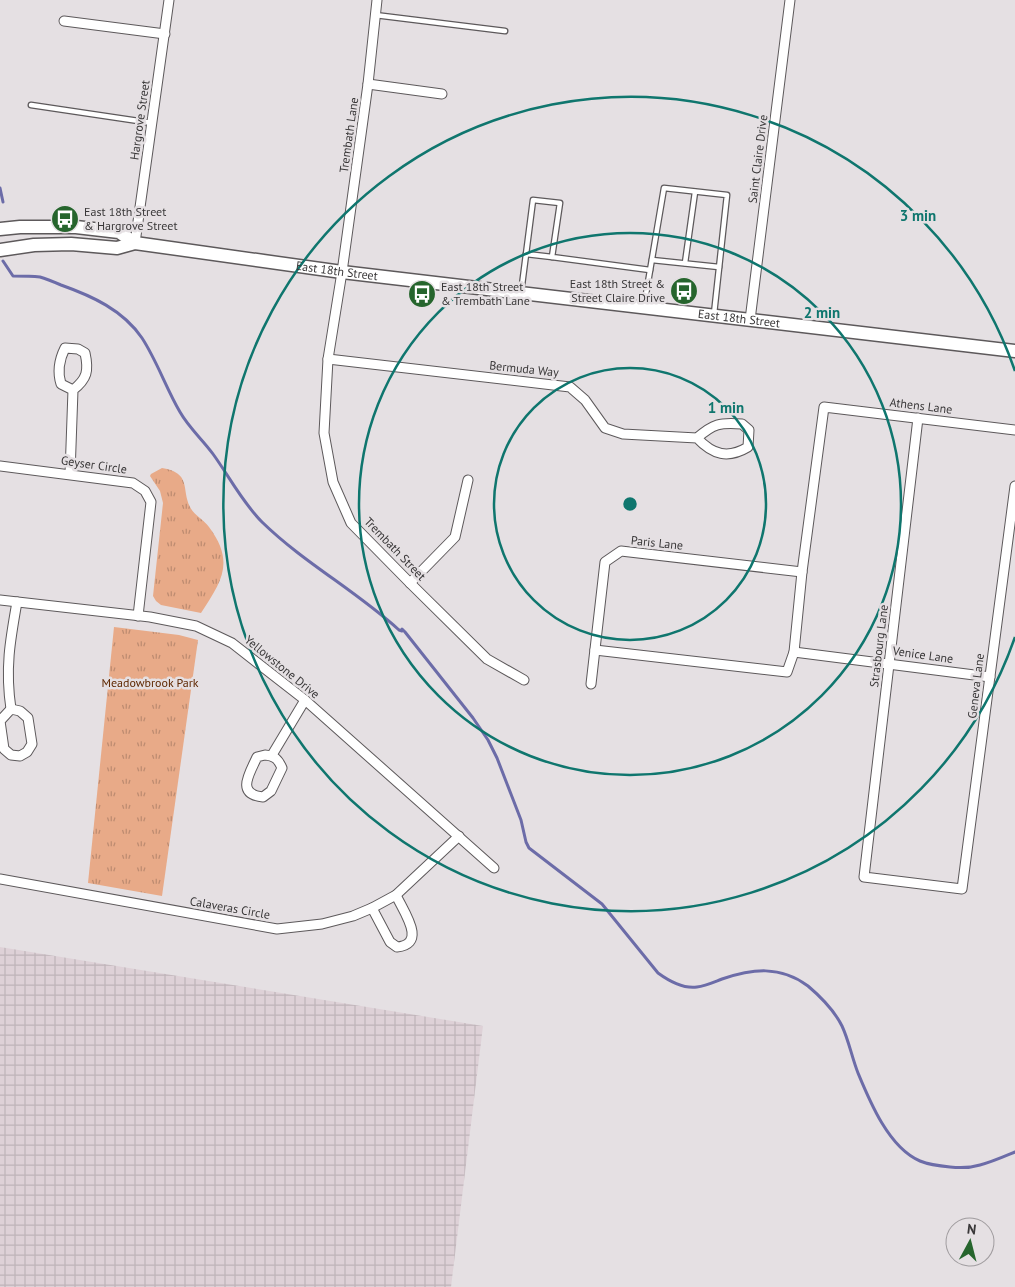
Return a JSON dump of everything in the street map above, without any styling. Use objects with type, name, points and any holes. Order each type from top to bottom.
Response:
[{"type":"main road","name":"East 18th Street","points":[[0,229],[76,227],[120,232],[136,243]]},
{"type":"main road","name":"East 18th Street","points":[[0,250],[34,245],[71,244],[117,248],[136,243],[342,272],[1015,351]]},
{"type":"street","name":"Hargrove Street","points":[[136,243],[169,0]]},
{"type":"street","name":"Trembath Lane","points":[[342,272],[368,84],[377,0]]},
{"type":"street","name":"Saint Claire Drive","points":[[750,320],[790,0]]},
{"type":"street","points":[[64,21],[165,34]]},
{"type":"street","points":[[368,84],[442,94]]},
{"type":"street","name":"Trembath Street","points":[[342,272],[328,359],[324,433],[334,482],[352,523],[487,660],[524,680]]},
{"type":"street","points":[[70,474],[73,390],[84,381],[88,364],[85,353],[78,348],[65,348],[59,359],[58,375],[61,384],[73,390]]},
{"type":"street","name":"Bermuda Way","points":[[328,359],[570,387],[586,400],[605,428],[623,434],[697,438]]},
{"type":"street","name":"Athens Lane","points":[[802,572],[824,406],[1015,430]]},
{"type":"street","name":"Strasbourg Lane","points":[[918,418],[864,877],[962,889]]},
{"type":"street","points":[[719,423],[742,424],[749,430],[748,447],[738,453],[720,454],[706,448],[697,438],[719,423]]},
{"type":"street","name":"Geyser Circle","points":[[0,466],[133,483],[145,491],[151,502],[138,616]]},
{"type":"street","points":[[410,583],[455,537],[468,480]]},
{"type":"street","name":"Geneva Lane","points":[[962,889],[1015,486]]},
{"type":"street","name":"Paris Lane","points":[[591,684],[605,562],[621,551],[802,572]]},
{"type":"street","points":[[595,650],[787,672],[794,652],[802,572]]},
{"type":"street","name":"Yellowstone Drive","points":[[0,600],[138,616],[196,626],[232,643],[305,700],[494,868]]},
{"type":"street","points":[[11,709],[8,687],[8,654],[17,602]]},
{"type":"street","name":"Venice Lane","points":[[794,652],[990,677]]},
{"type":"street","points":[[272,756],[305,700]]},
{"type":"street","points":[[11,709],[20,711],[28,718],[32,744],[27,752],[20,756],[11,755],[4,749],[0,721],[11,709]]},
{"type":"street","points":[[265,754],[272,756],[279,760],[282,768],[271,791],[263,797],[254,796],[247,790],[246,782],[256,757],[265,754]]},
{"type":"street","name":"Calaveras Circle","points":[[0,879],[277,929],[322,924],[353,916],[372,908],[396,895],[459,836]]},
{"type":"street","points":[[372,908],[390,942],[397,947],[405,946],[410,942],[413,932],[396,895]]},
{"type":"lane","points":[[375,15],[505,32]]},
{"type":"lane","points":[[31,105],[152,123]]},
{"type":"lane","points":[[643,308],[664,188],[727,195],[714,316]]},
{"type":"lane","points":[[685,263],[695,192]]},
{"type":"lane","points":[[521,293],[533,200],[560,203],[552,257]]},
{"type":"lane","points":[[526,254],[650,270]]},
{"type":"lane","points":[[652,260],[719,267]]},
{"type":"shaded area","points":[[0,947],[483,1026],[451,1287],[0,1287]]},
{"type":"green space","points":[[162,468],[171,470],[182,478],[190,507],[209,527],[222,551],[223,571],[220,581],[201,613],[161,605],[153,596],[163,503],[160,491],[150,476]]},
{"type":"green space","name":"Meadowbrook Park","points":[[114,627],[179,635],[198,640],[162,896],[88,883]]},
{"type":"waterway","points":[[0,188],[3,202]]},
{"type":"waterway","points":[[3,261],[13,276],[40,277],[51,281],[95,299],[126,319],[142,338],[184,418],[213,454],[255,514],[295,551],[365,602],[399,630],[402,631],[402,629],[405,632],[473,718],[488,740],[521,820],[529,848],[602,904],[658,973],[676,984],[687,987],[703,986],[755,971],[776,972],[797,979],[808,986],[832,1010],[847,1038],[868,1097],[890,1135],[909,1155],[931,1164],[961,1168],[984,1164],[1015,1152]]},
{"type":"place","name":"East 18th Street & Hargrove Street","points":[[65,219]]},
{"type":"place","name":"East 18th Street & Street Claire Drive","points":[[684,291]]},
{"type":"place","name":"East 18th Street & Trembath Lane","points":[[422,294]]}]
